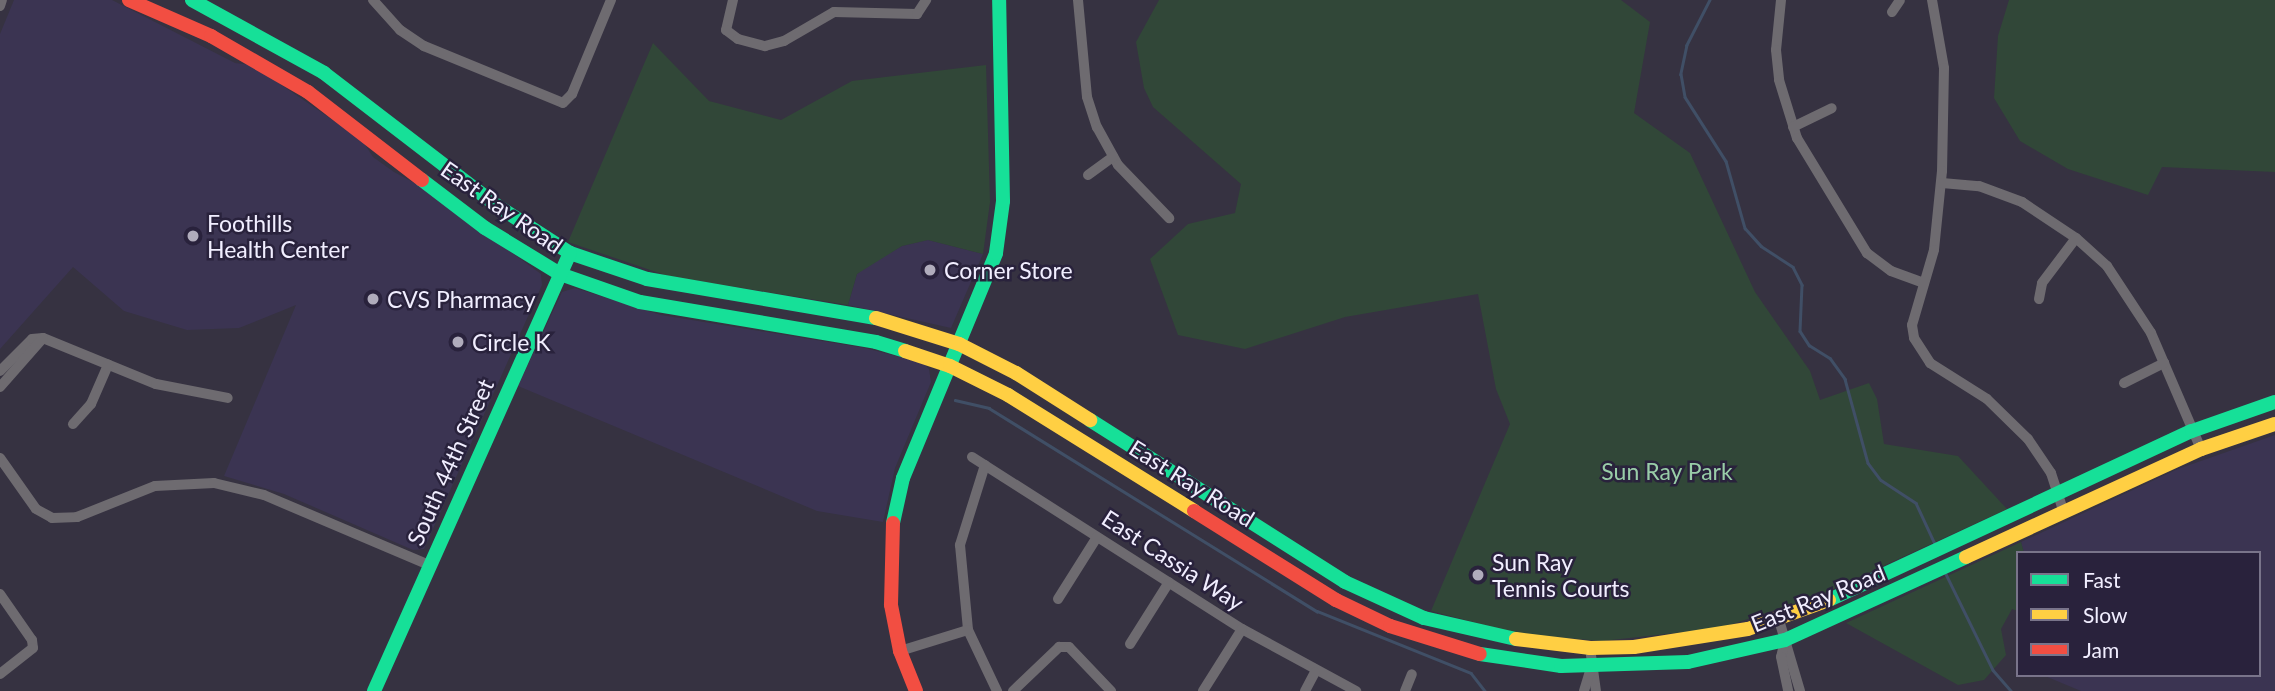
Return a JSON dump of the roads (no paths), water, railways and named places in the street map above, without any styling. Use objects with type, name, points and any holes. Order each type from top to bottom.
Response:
[{"type":"main road","name":"East Ray Road","points":[[129,0],[211,36],[308,92],[485,228],[560,274],[640,302],[954,355],[1016,373],[1336,577],[1398,608],[1497,637],[1590,648],[1684,643],[1779,620],[2193,431],[2275,402]]},
{"type":"main road","name":"East Ray Road","points":[[192,0],[248,27],[324,73],[496,205],[570,253],[647,279],[880,318],[954,355],[1008,395],[1327,595],[1391,626],[1491,657],[1591,668],[1688,662],[1785,640],[1960,563],[2201,449],[2275,424]]},
{"type":"main road","points":[[916,691],[900,651],[889,586],[892,526],[903,478],[987,277],[1000,230],[999,0]]},
{"type":"main road","name":"South 44th Street","points":[[374,691],[570,253]]},
{"type":"main road","points":[[1151,484],[1161,467]]},
{"type":"street","points":[[0,6],[2,0]]},
{"type":"street","points":[[373,0],[400,30],[424,46],[563,103],[572,93],[611,0]]},
{"type":"street","points":[[733,0],[726,30],[738,39],[765,46],[784,41],[834,12],[859,9],[917,14],[926,0]]},
{"type":"street","points":[[1078,0],[1087,97],[1113,158],[1169,218]]},
{"type":"street","points":[[1781,0],[1777,60],[1781,93],[1793,127],[1851,233],[1867,253],[1891,271],[1924,283]]},
{"type":"street","points":[[1892,12],[1900,0]]},
{"type":"street","points":[[1932,0],[1944,68],[1942,183],[1934,250],[1912,325],[1924,357],[2008,417],[2042,458],[2064,513]]},
{"type":"street","points":[[1793,127],[1832,108]]},
{"type":"street","points":[[1088,175],[1113,158]]},
{"type":"street","points":[[1942,183],[2000,192],[2076,238],[2108,266],[2135,302],[2201,449]]},
{"type":"street","points":[[2039,299],[2042,283],[2076,238]]},
{"type":"street","points":[[0,387],[43,338]]},
{"type":"street","points":[[0,371],[32,339],[43,338],[156,384],[228,398]]},
{"type":"street","points":[[2124,383],[2164,363]]},
{"type":"street","points":[[74,424],[91,404],[108,365]]},
{"type":"street","name":"East Cassia Way","points":[[972,457],[1242,629],[1315,672],[1356,691]]},
{"type":"street","points":[[0,458],[28,500],[45,515],[70,519],[144,489],[215,483],[264,495],[429,565]]},
{"type":"street","points":[[985,465],[960,545],[968,630],[997,691]]},
{"type":"street","points":[[1058,599],[1097,537]]},
{"type":"street","points":[[1130,644],[1169,582]]},
{"type":"street","points":[[0,594],[32,640],[33,648],[0,674]]},
{"type":"street","points":[[1779,620],[1800,691]]},
{"type":"street","points":[[1203,691],[1242,629]]},
{"type":"street","points":[[900,651],[968,630]]},
{"type":"street","points":[[1785,640],[1781,657],[1788,691]]},
{"type":"street","points":[[1013,691],[1059,647],[1069,647],[1111,691]]},
{"type":"street","points":[[1590,648],[1596,691]]},
{"type":"street","points":[[1584,691],[1591,668]]},
{"type":"street","points":[[1305,691],[1315,672]]},
{"type":"street","points":[[1405,691],[1412,674]]},
{"type":"waterway","points":[[1710,0],[1687,45],[1681,74],[1685,97],[1726,161],[1745,228],[1761,246],[1793,267],[1802,285],[1800,331],[1809,345],[1830,358],[1845,379],[1868,463],[1881,480],[1916,503],[1936,546]]},
{"type":"waterway","points":[[955,400],[989,408],[1317,611],[1471,673],[1485,691]]},
{"type":"waterway","points":[[1945,572],[1993,670],[2011,691]]},
{"type":"place","name":"Foothills Health Center","points":[[193,236]]},
{"type":"place","name":"Corner Store","points":[[930,270]]},
{"type":"place","name":"CVS Pharmacy","points":[[373,299]]},
{"type":"place","name":"Circle K","points":[[458,342]]},
{"type":"place","name":"Sun Ray Tennis Courts","points":[[1478,575]]},
{"type":"park label","name":"Sun Ray Park","points":[[1667,471]]}]
